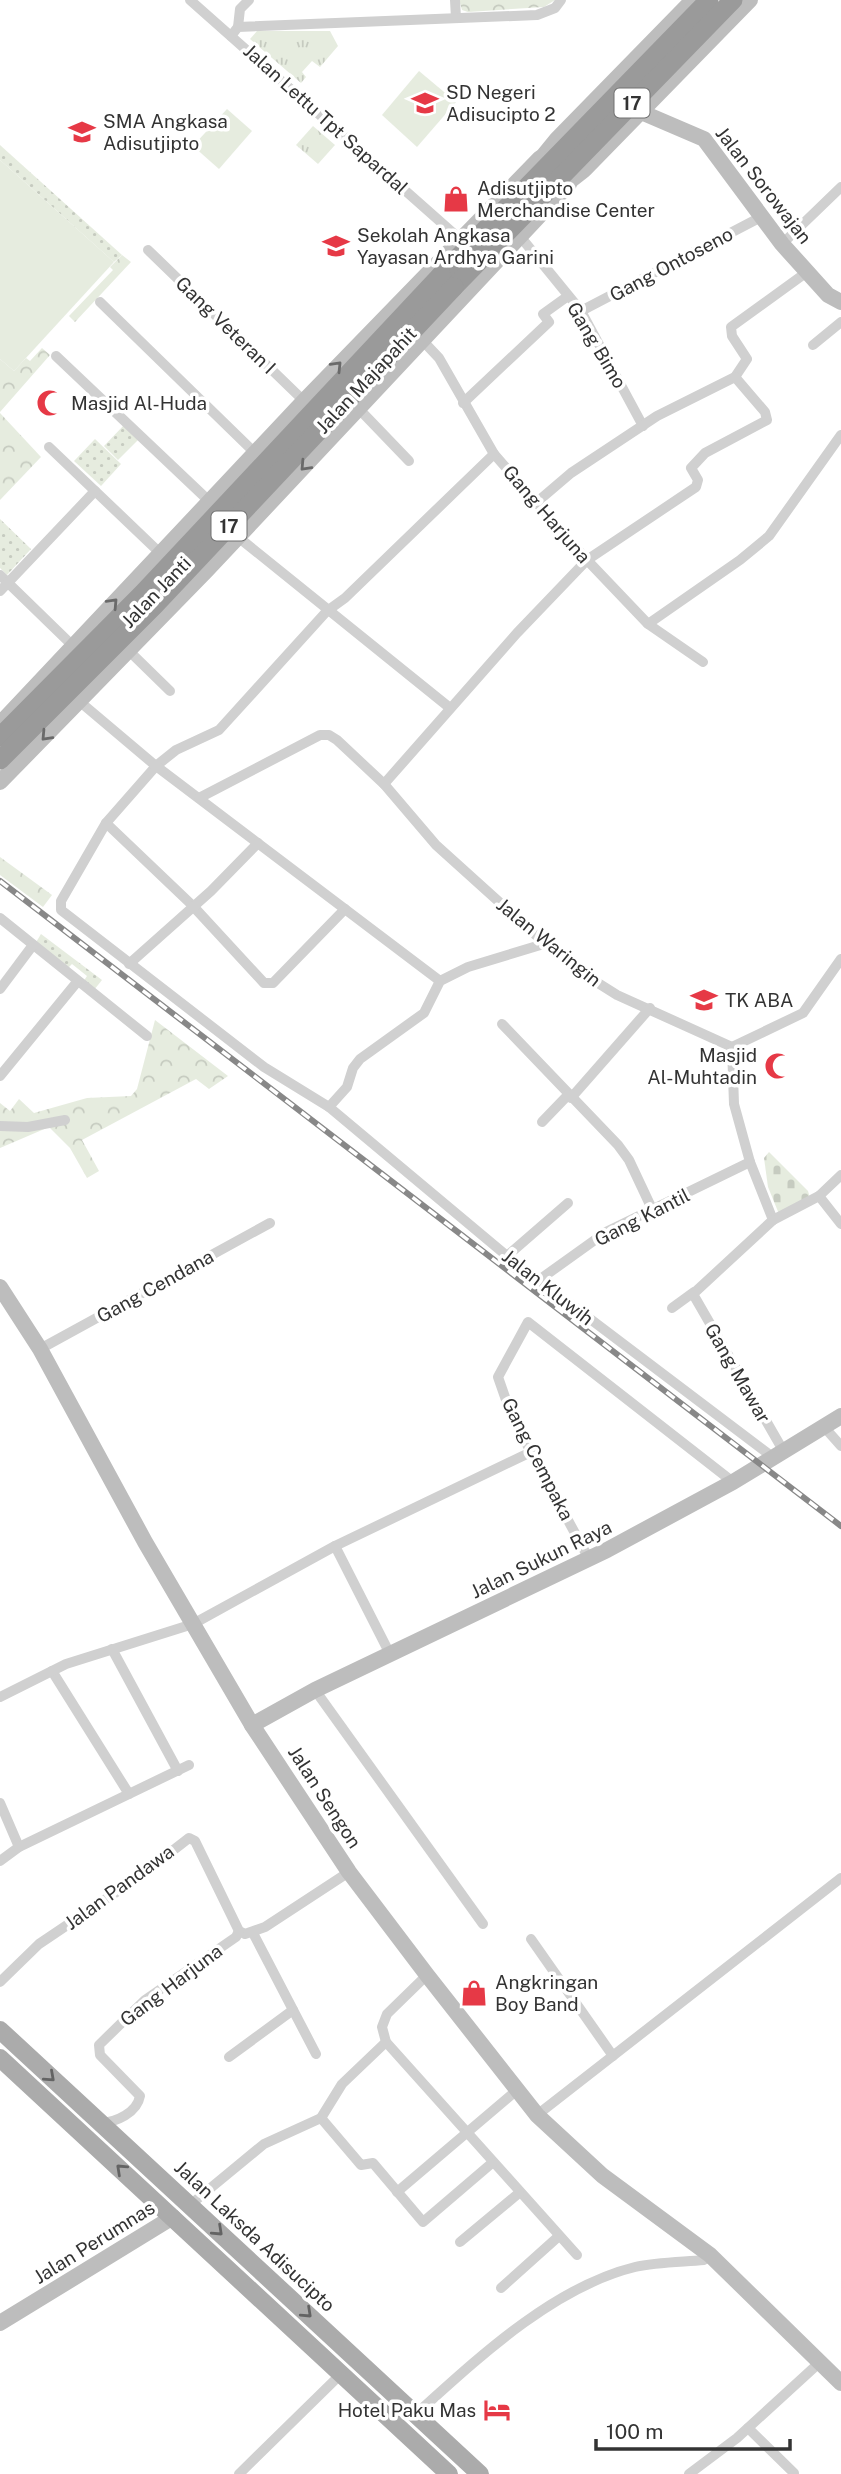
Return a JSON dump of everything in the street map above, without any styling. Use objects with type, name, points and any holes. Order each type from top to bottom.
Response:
[{"type":"highway","name":"Jalan Majapahit","points":[[525,201],[646,56],[709,0]]},
{"type":"highway","name":"Jalan Majapahit","points":[[0,737],[525,201],[733,0]]},
{"type":"highway","name":"Jalan Majapahit","points":[[5,766],[155,605],[447,281]]},
{"type":"main road","name":"Jalan Laksda Adisucipto","points":[[0,2030],[480,2474]]},
{"type":"main road","points":[[0,2058],[449,2474]]},
{"type":"street","name":"Jalan Lettu Tpt Sapardal","points":[[190,0],[235,32],[461,240]]},
{"type":"street","points":[[249,0],[240,9],[235,32],[537,15],[555,8],[561,0]]},
{"type":"street","points":[[455,0],[456,18]]},
{"type":"street","points":[[525,201],[540,158],[646,56],[693,0]]},
{"type":"street","points":[[525,201],[569,184],[750,0]]},
{"type":"street","name":"Jalan Sorowajan","points":[[641,112],[704,139],[782,244],[828,295],[841,302]]},
{"type":"street","name":"Jalan Janti","points":[[0,724],[304,401],[540,158]]},
{"type":"street","name":"Jalan Janti","points":[[0,782],[5,766],[79,701],[185,593],[569,184]]},
{"type":"street","points":[[782,244],[841,187]]},
{"type":"street","name":"Gang Ontoseno","points":[[580,311],[761,217]]},
{"type":"street","name":"Gang Bimo","points":[[519,235],[580,311],[643,426]]},
{"type":"street","name":"Gang Veteran I","points":[[148,250],[304,401]]},
{"type":"street","points":[[537,502],[572,473],[643,426],[735,377],[747,359],[732,336],[731,327],[807,272]]},
{"type":"street","points":[[463,403],[549,322],[543,314],[568,296]]},
{"type":"street","points":[[100,302],[255,453]]},
{"type":"street","points":[[813,345],[841,321]]},
{"type":"street","name":"Gang Harjuna","points":[[422,340],[439,358],[494,454],[587,560],[648,624],[703,662]]},
{"type":"street","points":[[56,356],[209,501]]},
{"type":"street","points":[[384,783],[587,560],[696,487],[698,480],[691,468],[705,453],[767,421],[765,412],[735,377]]},
{"type":"street","points":[[359,410],[410,461]]},
{"type":"street","points":[[648,624],[740,560],[769,536],[841,435]]},
{"type":"street","points":[[49,447],[95,491],[185,593]]},
{"type":"street","points":[[258,843],[129,964],[60,907],[106,824],[156,766],[176,750],[219,730],[327,611],[345,598],[494,454]]},
{"type":"street","points":[[73,646],[3,583],[95,491]]},
{"type":"street","points":[[238,537],[450,709]]},
{"type":"street","points":[[128,650],[170,691]]},
{"type":"street","points":[[79,701],[156,766],[440,981]]},
{"type":"street","name":"Jalan Waringin","points":[[199,799],[320,735],[337,740],[384,783],[436,845],[590,978],[617,995],[732,1047]]},
{"type":"street","points":[[106,824],[192,905],[264,983],[269,984],[345,909]]},
{"type":"street","points":[[0,918],[147,1036]]},
{"type":"street","points":[[329,1107],[347,1087],[360,1059],[424,1013],[440,981],[468,967],[547,943]]},
{"type":"street","points":[[0,989],[33,945]]},
{"type":"street","points":[[773,1220],[750,1162],[734,1104],[732,1047],[803,1013],[841,959]]},
{"type":"street","name":"Jalan Kluwih","points":[[129,964],[264,1067],[329,1107],[539,1280],[779,1455]]},
{"type":"street","points":[[0,1076],[77,982]]},
{"type":"street","points":[[542,1122],[570,1096],[650,1008]]},
{"type":"street","points":[[502,1024],[623,1153],[653,1211]]},
{"type":"street","points":[[0,1126],[29,1127],[65,1120]]},
{"type":"street","name":"Gang Kantil","points":[[539,1280],[606,1232],[750,1162]]},
{"type":"street","points":[[672,1308],[694,1293],[773,1220],[819,1196],[841,1175]]},
{"type":"street","points":[[819,1196],[841,1224]]},
{"type":"street","points":[[507,1255],[568,1203]]},
{"type":"street","name":"Gang Cendana","points":[[40,1349],[270,1223]]},
{"type":"street","name":"Jalan Sengon","points":[[0,1287],[5,1305],[40,1349],[145,1542],[252,1726],[349,1872],[427,1975],[537,2115],[603,2176],[710,2255],[841,2383]]},
{"type":"street","name":"Gang Mawar","points":[[694,1293],[779,1455]]},
{"type":"street","name":"Gang Cempaka","points":[[589,1559],[512,1417],[498,1377],[528,1322],[733,1482]]},
{"type":"street","name":"Jalan Sukun Raya","points":[[252,1726],[315,1690],[391,1656],[589,1559],[733,1482],[841,1416]]},
{"type":"street","points":[[825,1428],[841,1446]]},
{"type":"street","points":[[0,1697],[51,1671],[193,1624],[335,1546],[531,1452]]},
{"type":"street","points":[[335,1546],[391,1656]]},
{"type":"street","points":[[112,1649],[178,1771]]},
{"type":"street","points":[[51,1671],[129,1794]]},
{"type":"street","points":[[315,1690],[483,1924]]},
{"type":"street","points":[[0,1861],[19,1847],[189,1765]]},
{"type":"street","points":[[0,1803],[19,1847]]},
{"type":"street","name":"Jalan Pandawa","points":[[0,1982],[39,1944],[140,1876],[189,1838],[195,1841],[239,1931]]},
{"type":"street","points":[[239,1931],[253,1933],[349,1872]]},
{"type":"street","points":[[537,2115],[841,1878]]},
{"type":"street","name":"Gang Harjuna","points":[[101,2123],[118,2122],[138,2104],[139,2096],[100,2055],[99,2045],[129,2013],[236,1937],[239,1931]]},
{"type":"street","points":[[253,1933],[316,2054]]},
{"type":"street","points":[[531,1939],[613,2056]]},
{"type":"street","points":[[427,1975],[387,2014],[382,2026],[386,2042],[576,2255]]},
{"type":"street","points":[[229,2057],[293,2010]]},
{"type":"street","points":[[190,2205],[264,2144],[321,2118],[342,2084],[386,2042]]},
{"type":"street","points":[[397,2192],[517,2090]]},
{"type":"street","points":[[321,2118],[361,2165],[373,2163],[420,2220],[427,2222],[492,2163]]},
{"type":"street","points":[[460,2242],[519,2193]]},
{"type":"street","name":"Jalan Perumnas","points":[[0,2323],[173,2217]]},
{"type":"street","points":[[501,2288],[559,2236]]},
{"type":"street","points":[[416,2414],[518,2327],[574,2292],[635,2267],[704,2260],[710,2255]]},
{"type":"street","points":[[689,2474],[748,2428],[819,2362]]},
{"type":"street","points":[[239,2474],[341,2374]]},
{"type":"street","points":[[748,2428],[794,2473]]},
{"type":"green space","points":[[459,0],[555,0],[544,7],[468,12],[462,10]]},
{"type":"green space","points":[[257,31],[330,31],[338,46],[320,67],[312,61],[302,72],[306,77],[301,83],[250,39]]},
{"type":"green space","points":[[419,71],[456,102],[417,147],[382,115]]},
{"type":"green space","points":[[227,109],[252,131],[219,169],[193,146]]},
{"type":"green space","points":[[313,126],[335,145],[318,164],[296,145]]},
{"type":"green space","points":[[0,145],[122,255],[114,262],[0,160]]},
{"type":"green space","points":[[0,160],[114,262],[14,371],[0,359]]},
{"type":"green space","points":[[122,255],[131,262],[75,322],[69,316],[113,270],[110,267]]},
{"type":"green space","points":[[42,348],[50,355],[0,412],[0,359],[14,371],[26,358],[30,361]]},
{"type":"green space","points":[[0,413],[41,457],[0,500]]},
{"type":"green space","points":[[125,424],[140,438],[118,460],[104,446]]},
{"type":"green space","points":[[95,439],[121,464],[101,486],[74,461]]},
{"type":"green space","points":[[0,519],[31,549],[7,575],[0,568]]},
{"type":"green space","points":[[0,857],[52,895],[43,907],[0,875]]},
{"type":"green space","points":[[41,934],[102,980],[94,990],[83,982],[87,976],[72,964],[67,969],[35,944]]},
{"type":"green space","points":[[155,1020],[228,1076],[209,1089],[196,1079],[82,1140],[99,1171],[87,1178],[70,1148],[49,1127],[0,1148],[0,1103],[10,1111],[19,1099],[34,1113],[87,1098],[131,1096],[137,1089]]},
{"type":"green space","points":[[769,1152],[808,1191],[810,1198],[779,1214],[768,1187],[764,1158]]},
{"type":"railway","points":[[0,881],[841,1526]]},
{"type":"place","name":"SD Negeri Adisucipto 2","points":[[425,103]]},
{"type":"place","name":"SMA Angkasa Adisutjipto","points":[[82,132]]},
{"type":"place","name":"Adisutjipto Merchandise Center","points":[[456,199]]},
{"type":"place","name":"Sekolah Angkasa Yayasan Ardhya Garini","points":[[336,246]]},
{"type":"place","name":"Masjid Al-Huda","points":[[50,403]]},
{"type":"place","name":"TK ABA","points":[[704,1000]]},
{"type":"place","name":"Masjid Al-Muhtadin","points":[[778,1066]]},
{"type":"place","name":"Angkringan Boy Band","points":[[474,1993]]},
{"type":"place","name":"Hotel Paku Mas","points":[[497,2410]]}]
